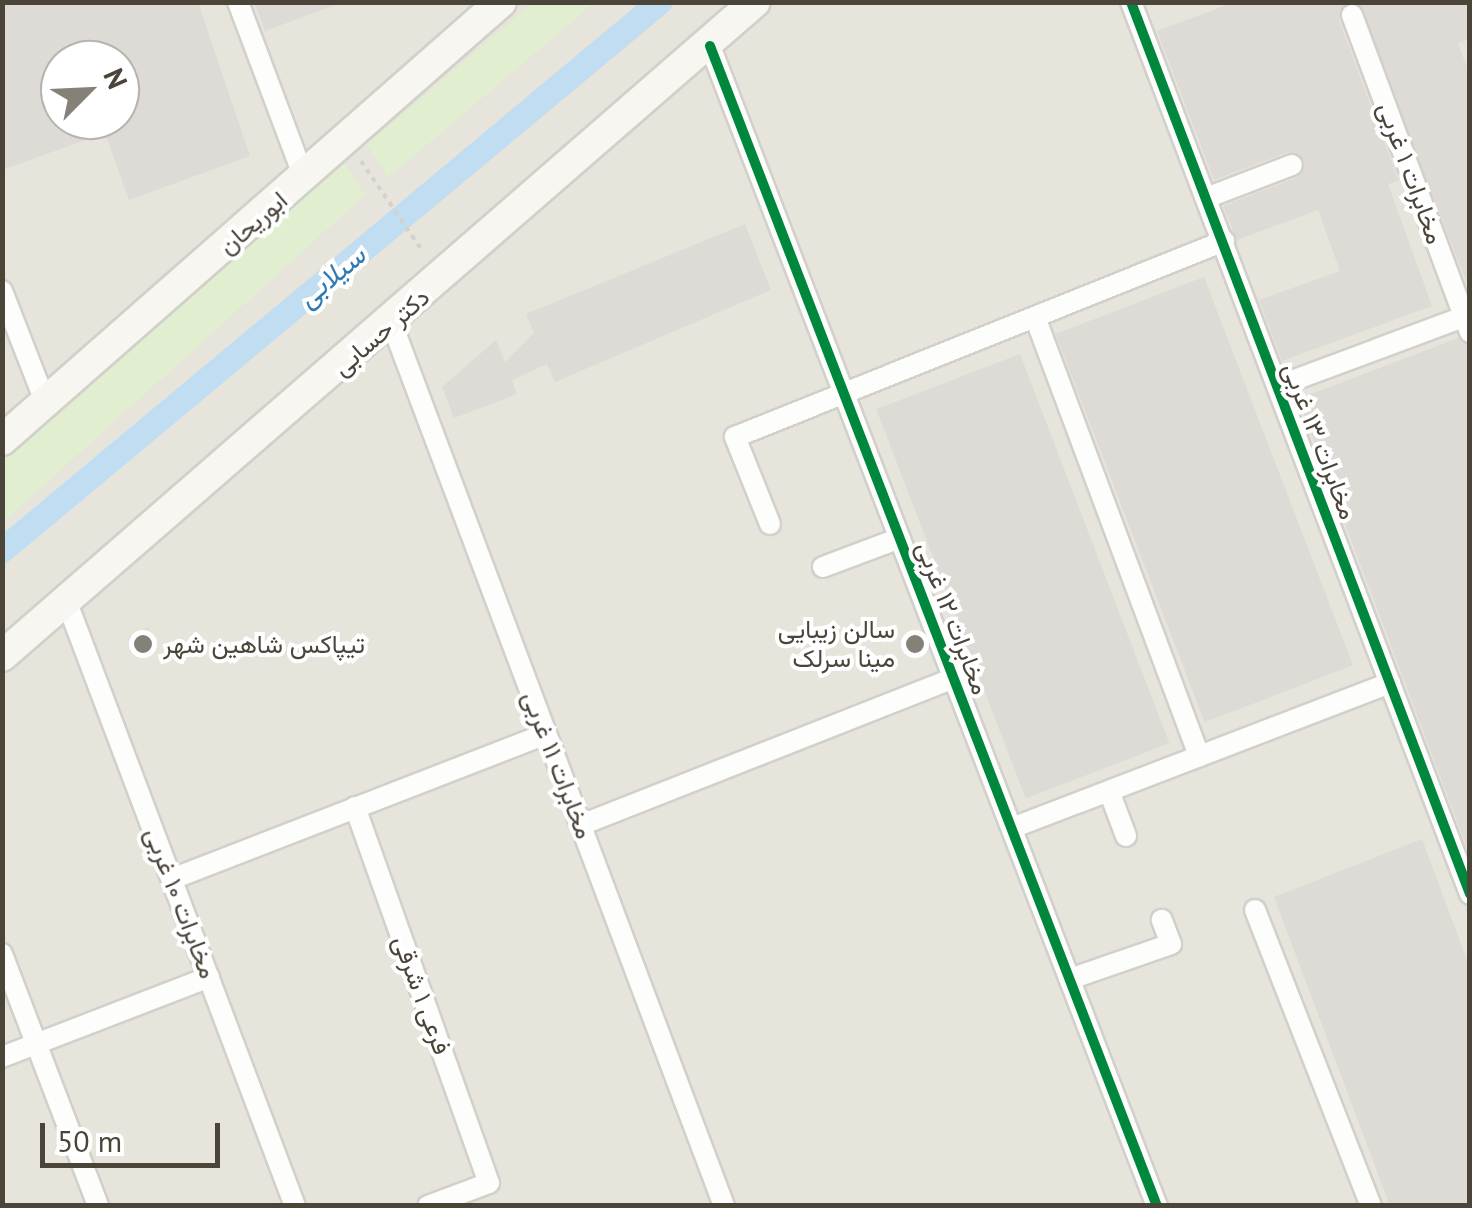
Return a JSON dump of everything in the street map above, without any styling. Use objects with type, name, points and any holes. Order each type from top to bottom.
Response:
[{"type":"main road","name":"ابوریحان","points":[[2,440],[501,2]]},
{"type":"main road","name":"دکتر حسابی","points":[[2,656],[392,324],[756,2]]},
{"type":"street","points":[[238,2],[304,178]]},
{"type":"street","name":"مخابرات ۱۳ غربی","points":[[1131,2],[1470,894]]},
{"type":"street","name":"مخابرات ۱ غربی","points":[[1352,14],[1467,324]]},
{"type":"street","name":"مخابرات ۱۲ غربی","points":[[710,46],[1157,1206]]},
{"type":"street","points":[[1206,198],[1292,165]]},
{"type":"street","points":[[770,524],[736,437],[1224,241]]},
{"type":"street","points":[[2,292],[46,404]]},
{"type":"street","points":[[1035,317],[1199,756]]},
{"type":"street","name":"مخابرات ۱۱ غربی","points":[[392,324],[724,1206]]},
{"type":"street","points":[[1278,386],[1467,324]]},
{"type":"street","points":[[824,568],[900,538]]},
{"type":"street","name":"مخابرات ۱۰ غربی","points":[[66,600],[295,1206]]},
{"type":"street","points":[[580,825],[954,678]]},
{"type":"street","points":[[1012,828],[1390,683]]},
{"type":"street","points":[[172,879],[546,734]]},
{"type":"street","points":[[1109,791],[1126,836]]},
{"type":"street","name":"فرعی ۱ شرقی","points":[[355,807],[490,1183],[428,1206]]},
{"type":"street","points":[[1254,910],[1371,1206]]},
{"type":"street","points":[[1070,979],[1170,944],[1162,920]]},
{"type":"street","points":[[2,954],[98,1206]]},
{"type":"street","points":[[2,1057],[209,977]]},
{"type":"path","points":[[347,140],[442,280]]},
{"type":"shaded area","points":[[3,3],[1469,3],[1469,1205],[3,1205]]},
{"type":"green space","points":[[534,2],[594,3],[388,178],[367,144]]},
{"type":"green space","points":[[343,161],[365,195],[3,522],[3,460]]},
{"type":"building","points":[[2,2],[198,2],[250,156],[129,200],[108,140],[140,140],[140,40],[40,40],[40,140],[86,140],[2,170]]},
{"type":"building","points":[[254,2],[335,2],[335,5],[265,31]]},
{"type":"building","points":[[1235,2],[1347,2],[1339,20],[1399,181],[1388,184],[1432,306],[1282,361],[1259,300],[1340,271],[1318,210],[1237,240],[1223,206],[1298,177],[1305,161],[1288,152],[1214,180],[1157,31]]},
{"type":"building","points":[[1357,2],[1470,2],[1470,39],[1458,43],[1470,76],[1470,291]]},
{"type":"building","points":[[745,224],[771,290],[555,382],[547,364],[512,380],[517,394],[454,418],[442,387],[496,340],[505,362],[534,333],[526,314]]},
{"type":"building","points":[[1204,277],[1353,665],[1205,722],[1056,334]]},
{"type":"building","points":[[1458,338],[1470,346],[1467,848],[1298,399]]},
{"type":"building","points":[[1020,354],[1169,743],[1026,798],[876,409]]},
{"type":"building","name":"تیپاکس شاهین شهر","points":[[148,627],[157,650],[138,657],[128,638]]},
{"type":"building","points":[[1422,839],[1470,968],[1470,1206],[1390,1206],[1274,897]]},
{"type":"waterway","name":"سیلابی","points":[[2,550],[659,2]]},
{"type":"cycle path","points":[[1131,2],[1470,894]]},
{"type":"cycle path","points":[[710,46],[1157,1206]]},
{"type":"place","name":"تیپاکس شاهین شهر","points":[[143,644]]},
{"type":"place","name":"سالن زیبایی مینا سرلک","points":[[915,644]]}]
